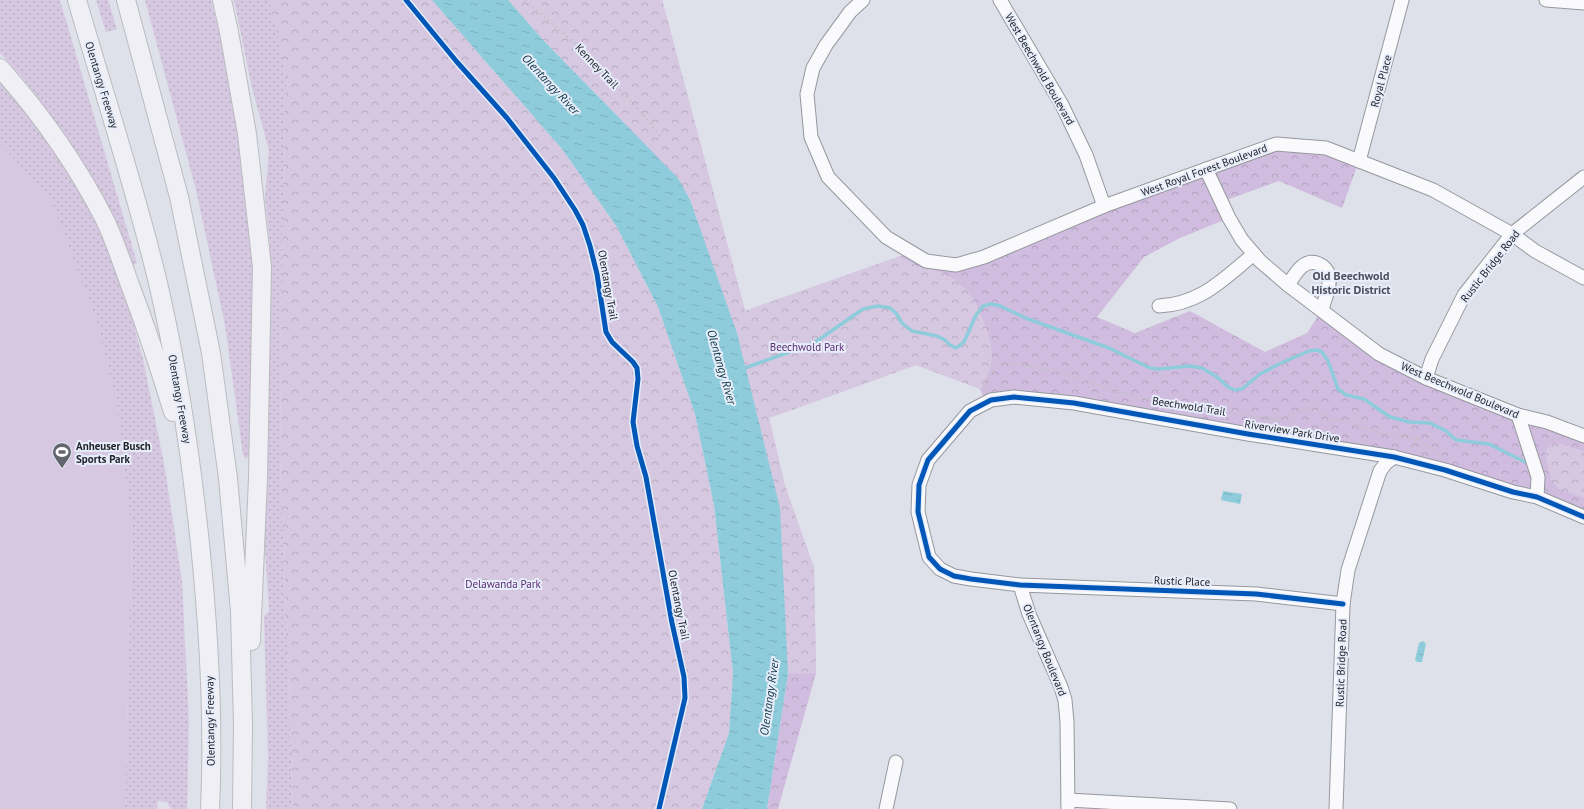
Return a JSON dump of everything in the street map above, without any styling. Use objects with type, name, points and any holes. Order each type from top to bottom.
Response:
[{"type":"highway","name":"Olentangy Freeway","points":[[77,0],[137,205],[158,283],[174,363],[194,481],[207,615],[212,728],[210,809]]},
{"type":"highway","points":[[126,0],[179,196],[211,353],[229,486],[240,612],[243,725],[242,809]]},
{"type":"highway","points":[[222,0],[247,134],[262,266],[258,478],[253,598],[243,725]]},
{"type":"highway","points":[[0,68],[41,116],[76,169],[105,220],[154,349],[194,481]]},
{"type":"street","name":"West Royal Forest Boulevard","points":[[863,0],[850,12],[826,45],[813,68],[807,94],[811,137],[828,177],[886,237],[926,261],[956,265],[984,256],[1104,206],[1276,144],[1326,148],[1433,190],[1512,234],[1535,252],[1584,278]]},
{"type":"street","name":"West Beechwold Boulevard","points":[[1000,0],[1062,104],[1086,155],[1104,206]]},
{"type":"street","name":"Royal Place","points":[[1359,161],[1402,0]]},
{"type":"street","points":[[1546,0],[1584,4]]},
{"type":"street","name":"West Beechwold Boulevard","points":[[1206,169],[1229,218],[1242,240],[1260,261],[1288,285],[1379,354],[1426,378],[1518,415],[1547,422],[1584,436]]},
{"type":"street","name":"Rustic Bridge Road","points":[[1426,378],[1432,359],[1464,295],[1512,234],[1584,177]]},
{"type":"street","points":[[1159,306],[1170,305],[1195,298],[1208,291],[1254,254]]},
{"type":"street","points":[[1288,285],[1299,268],[1304,264],[1311,262],[1318,263],[1323,266],[1329,275],[1329,282],[1322,310]]},
{"type":"street","name":"Riverview Park Drive","points":[[988,402],[1014,397],[1074,403],[1248,434],[1394,457],[1445,470],[1513,492],[1537,497],[1584,517]]},
{"type":"street","points":[[988,402],[970,411],[928,460],[919,485],[918,512],[929,557],[940,568],[960,577],[1020,585]]},
{"type":"street","points":[[1518,415],[1538,477],[1537,497]]},
{"type":"street","name":"Rustic Bridge Road","points":[[1336,809],[1343,604],[1348,570],[1380,471],[1386,463],[1394,457]]},
{"type":"street","name":"Rustic Place","points":[[1020,585],[1256,594],[1343,604]]},
{"type":"street","name":"Olentangy Boulevard","points":[[1020,585],[1029,614],[1061,687],[1065,700],[1067,722],[1068,805]]},
{"type":"street","points":[[886,809],[896,762]]},
{"type":"street","points":[[1068,805],[1230,809]]},
{"type":"green space","points":[[0,0],[60,0],[137,263],[132,266],[74,154],[40,101],[21,76],[0,53]]},
{"type":"green space","points":[[96,0],[108,0],[117,29],[106,32]]},
{"type":"green space","points":[[145,0],[211,0],[230,73],[253,241],[253,333],[249,456],[246,459],[243,455],[225,325],[196,190]]},
{"type":"green space","points":[[234,0],[269,0],[287,75],[284,116],[280,455],[293,809],[266,809],[268,759],[264,616],[269,611],[264,536],[270,245],[265,198],[269,150],[252,88]]},
{"type":"green space","name":"Delawanda Park","points":[[269,0],[432,0],[562,149],[617,227],[658,307],[695,414],[714,505],[733,673],[729,733],[702,809],[293,809],[280,455],[284,116],[287,75]]},
{"type":"green space","name":"Beechwold Park","points":[[508,0],[662,0],[745,311],[901,256],[914,264],[941,272],[954,279],[970,294],[982,316],[992,350],[992,361],[981,389],[916,365],[769,418],[785,486],[814,568],[816,673],[788,674],[784,624],[737,333],[678,178],[544,41]]},
{"type":"green space","points":[[662,0],[745,311],[912,252],[955,265],[1276,144],[1359,161],[1342,208],[1279,181],[1221,202],[1229,218],[1180,238],[1144,257],[1097,317],[1135,333],[1190,311],[1265,352],[1307,333],[1322,310],[1379,354],[1584,436],[1584,517],[1445,470],[1074,403],[986,403],[980,389],[916,365],[769,418],[785,486],[814,568],[816,673],[778,809],[767,809],[788,674],[780,509],[737,333],[690,200],[678,178],[624,124]]},
{"type":"green space","points":[[0,77],[71,174],[99,227],[123,286],[143,359],[165,469],[182,581],[189,723],[187,809],[171,809],[167,802],[158,801],[157,809],[125,809],[132,535],[117,404],[0,156]]},
{"type":"green space","name":"Anheuser Busch Sports Park","points":[[0,143],[51,199],[97,321],[117,404],[132,535],[125,809],[0,809]]},
{"type":"green space","points":[[1557,443],[1584,451],[1584,498],[1559,489],[1551,479],[1545,452],[1550,445]]},
{"type":"water","name":"Olentangy River","points":[[432,0],[508,0],[544,41],[678,178],[690,200],[737,333],[780,508],[788,674],[767,809],[702,809],[729,733],[733,673],[714,505],[695,414],[658,307],[617,227],[562,149]]},
{"type":"water","points":[[1223,491],[1242,494],[1240,504],[1221,500]]},
{"type":"water","points":[[1423,641],[1426,644],[1422,662],[1417,662],[1415,660],[1419,643]]},
{"type":"waterway","points":[[745,368],[814,343],[863,309],[878,306],[890,308],[896,313],[902,323],[912,331],[937,336],[956,348],[964,342],[976,315],[983,306],[991,304],[1000,306],[1028,319],[1109,348],[1150,368],[1159,369],[1190,366],[1202,368],[1217,377],[1228,387],[1235,390],[1242,389],[1260,374],[1279,364],[1309,351],[1316,350],[1322,352],[1328,361],[1338,389],[1346,395],[1364,399],[1390,417],[1409,422],[1430,423],[1446,431],[1456,440],[1489,444],[1530,464]]},
{"type":"cycle path","name":"Olentangy Trail","points":[[406,0],[457,62],[507,118],[554,178],[575,210],[583,225],[590,246],[597,274],[606,332],[612,342],[633,362],[637,368],[638,379],[633,422],[637,446],[646,477],[672,623],[684,677],[685,698],[659,809]]},
{"type":"cycle path","points":[[1343,604],[1256,594],[1020,585],[954,576],[940,569],[929,557],[918,512],[919,485],[928,460],[970,411],[991,400],[1014,397],[1074,403],[1248,434],[1394,457],[1445,470],[1513,492],[1537,497],[1584,517]]},
{"type":"place","name":"Anheuser Busch Sports Park","points":[[62,469]]},
{"type":"district","name":"Old Beechwold Historic District","points":[[1351,282]]}]
